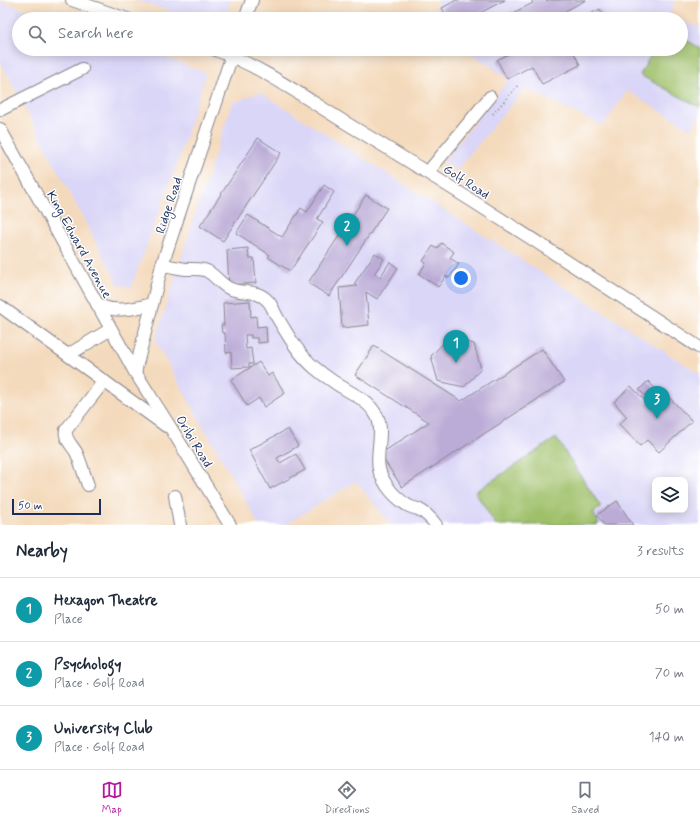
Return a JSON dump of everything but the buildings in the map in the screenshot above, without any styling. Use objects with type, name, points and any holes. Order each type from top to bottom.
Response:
[{"type":"street","points":[[72,0],[107,12]]},
{"type":"street","points":[[248,12],[252,0]]},
{"type":"street","name":"Ridge Road","points":[[135,372],[162,265],[232,56]]},
{"type":"street","name":"Golf Road","points":[[239,56],[428,172],[700,348]]},
{"type":"street","points":[[0,110],[82,69]]},
{"type":"street","points":[[428,172],[490,97]]},
{"type":"street","name":"King Edward Avenue","points":[[0,129],[135,372]]},
{"type":"street","points":[[162,265],[186,269],[203,269],[209,272],[224,286],[232,290],[255,293],[268,301],[288,336],[302,356],[314,368],[335,383],[365,401],[376,413],[379,422],[380,435],[378,460],[382,478],[396,496],[407,505],[419,510],[429,517],[436,525]]},
{"type":"street","points":[[97,304],[121,310],[152,304]]},
{"type":"street","points":[[0,306],[172,430]]},
{"type":"street","points":[[68,355],[111,329]]},
{"type":"street","name":"Oribi Road","points":[[135,372],[230,525]]},
{"type":"street","points":[[88,486],[76,453],[65,434],[66,430],[104,381]]},
{"type":"street","points":[[175,496],[180,525]]},
{"type":"shaded area","points":[[134,0],[231,0],[226,12],[173,12]]},
{"type":"shaded area","points":[[438,0],[675,0],[671,12],[435,12]]},
{"type":"shaded area","points":[[0,1],[32,12],[12,12],[12,56],[162,56],[206,73],[179,158],[131,288],[118,284],[0,61]]},
{"type":"shaded area","points":[[688,23],[700,27],[700,115],[691,129],[627,91],[603,126],[525,88],[456,171],[444,161],[509,79],[476,56],[688,56]]},
{"type":"shaded area","points":[[260,92],[700,374],[700,525],[391,525],[356,481],[285,525],[259,525],[155,341],[232,103]]},
{"type":"green space","points":[[688,41],[700,48],[700,106],[699,107],[640,75],[650,56],[688,56]]},
{"type":"green space","points":[[556,438],[601,507],[593,513],[599,523],[597,525],[496,525],[475,492]]},
{"type":"place","name":"Psychology","points":[[347,246]]},
{"type":"place","name":"Hexagon Theatre","points":[[456,363]]},
{"type":"place","name":"University Club","points":[[657,419]]}]
